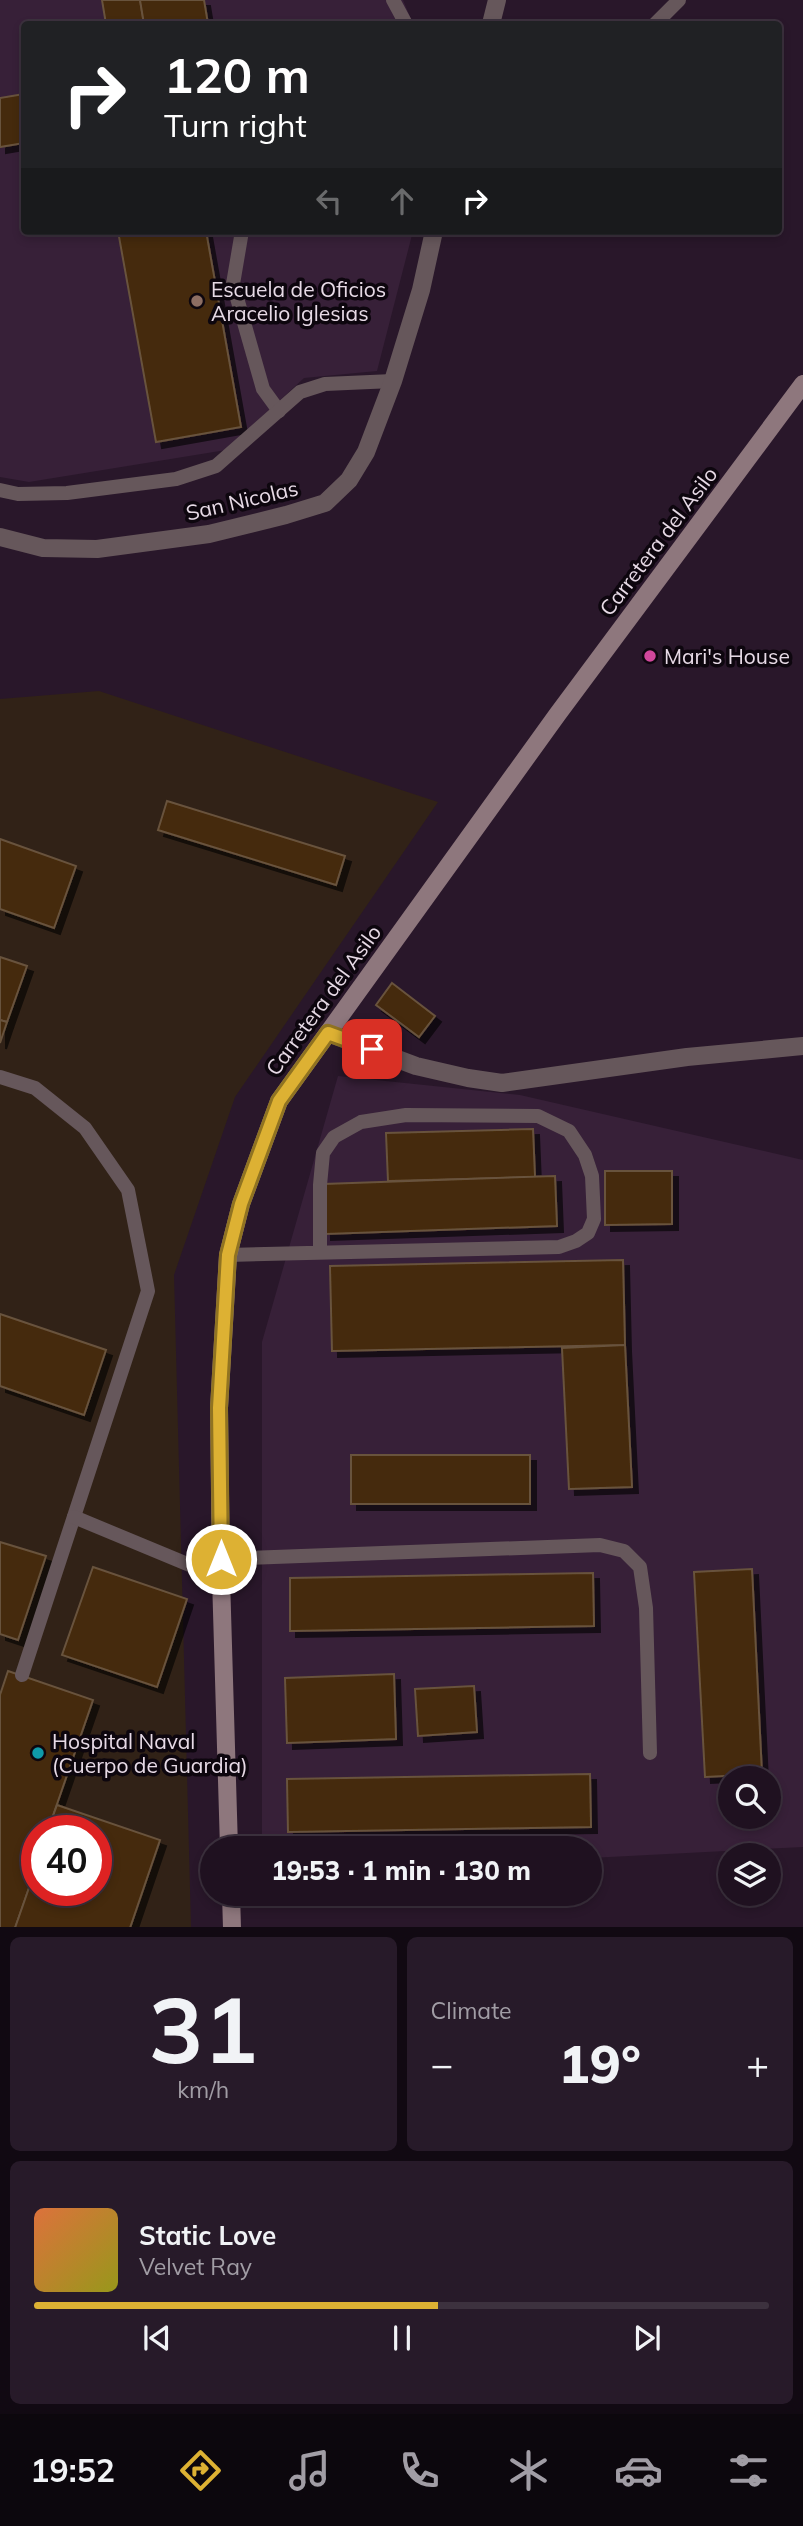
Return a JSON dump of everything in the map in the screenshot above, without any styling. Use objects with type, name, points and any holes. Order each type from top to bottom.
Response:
[{"type":"street","points":[[492,21],[497,0]]},
{"type":"street","name":"San Nicolas","points":[[0,537],[43,548],[97,548],[209,534],[325,503],[349,480],[366,452],[393,381],[421,290],[433,235]]},
{"type":"street","name":"Carretera del Asilo","points":[[229,1836],[219,1408],[228,1255],[241,1204],[279,1101],[556,715],[800,395]]},
{"type":"street","points":[[328,1033],[416,1066],[502,1083],[687,1057],[803,1046]]},
{"type":"street","points":[[231,1906],[232,1927]]},
{"type":"lane","points":[[393,0],[405,21]]},
{"type":"lane","points":[[658,21],[678,0]]},
{"type":"lane","points":[[241,235],[233,284],[262,389],[279,411]]},
{"type":"lane","points":[[0,489],[18,494],[66,493],[176,479],[216,466],[300,392],[325,384],[393,381]]},
{"type":"lane","points":[[0,1077],[35,1088],[85,1128],[128,1190],[148,1291],[22,1675]]},
{"type":"lane","points":[[228,1255],[559,1247],[588,1233],[594,1219],[592,1176],[585,1155],[569,1130],[538,1116],[406,1115],[361,1122],[334,1137],[323,1153],[320,1252]]},
{"type":"lane","points":[[74,1517],[221,1578]]},
{"type":"lane","points":[[221,1559],[600,1545],[624,1551],[640,1567],[646,1608],[650,1754]]},
{"type":"shaded area","name":"Escuela de Oficios Aracelio Iglesias","points":[[0,0],[403,0],[412,21],[21,21],[21,235],[412,235],[377,371],[304,378],[226,450],[29,482],[0,477]]},
{"type":"shaded area","points":[[99,691],[438,802],[235,1097],[174,1275],[191,1927],[0,1927],[0,699]]},
{"type":"shaded area","points":[[338,1076],[520,1095],[803,1160],[803,1847],[781,1848],[781,1843],[718,1843],[718,1851],[602,1857],[602,1836],[262,1836],[262,1342]]},
{"type":"building","points":[[102,0],[140,0],[144,21],[106,21]]},
{"type":"building","points":[[140,0],[204,0],[208,21],[144,21]]},
{"type":"building","points":[[21,94],[21,144],[0,147],[0,98]]},
{"type":"building","points":[[119,235],[207,235],[241,427],[156,442]]},
{"type":"building","points":[[167,801],[345,856],[336,885],[158,830]]},
{"type":"building","points":[[0,839],[76,866],[54,928],[0,909]]},
{"type":"building","points":[[0,957],[27,966],[7,1022],[0,1020]]},
{"type":"building","points":[[392,983],[435,1016],[419,1037],[376,1005]]},
{"type":"building","points":[[0,1020],[7,1022],[0,1043]]},
{"type":"building","points":[[533,1129],[535,1177],[388,1181],[386,1133]]},
{"type":"building","points":[[605,1171],[672,1171],[672,1224],[605,1225]]},
{"type":"building","points":[[555,1176],[557,1226],[325,1234],[324,1184]]},
{"type":"building","points":[[623,1260],[625,1345],[332,1351],[330,1266]]},
{"type":"building","points":[[0,1314],[106,1350],[84,1415],[0,1386]]},
{"type":"building","points":[[625,1345],[632,1487],[569,1489],[562,1348]]},
{"type":"building","points":[[351,1455],[530,1455],[530,1504],[351,1504]]},
{"type":"building","points":[[0,1542],[46,1556],[18,1640],[0,1634]]},
{"type":"building","points":[[93,1567],[187,1599],[157,1687],[62,1655]]},
{"type":"building","points":[[752,1569],[762,1766],[718,1766],[718,1776],[705,1777],[694,1572]]},
{"type":"building","points":[[593,1573],[594,1626],[290,1631],[290,1578]]},
{"type":"building","name":"Hospital Naval (Cuerpo de Guardia)","points":[[8,1671],[93,1700],[53,1815],[21,1815],[23,1906],[15,1927],[0,1927],[0,1695]]},
{"type":"building","points":[[394,1674],[396,1739],[287,1743],[285,1678]]},
{"type":"building","points":[[474,1686],[477,1732],[418,1736],[415,1689]]},
{"type":"building","points":[[590,1774],[591,1827],[288,1832],[287,1779]]},
{"type":"building","points":[[57,1805],[86,1815],[53,1815]]},
{"type":"building","points":[[112,1824],[160,1840],[130,1927],[15,1927],[23,1906],[112,1906]]},
{"type":"place","name":"Escuela de Oficios Aracelio Iglesias","points":[[197,301]]},
{"type":"place","name":"Mari's House","points":[[650,656]]},
{"type":"place","name":"Hospital Naval (Cuerpo de Guardia)","points":[[38,1753]]},
{"type":"route","points":[[221,1559],[219,1408],[228,1255],[241,1204],[279,1101],[328,1033],[372,1049]]}]
